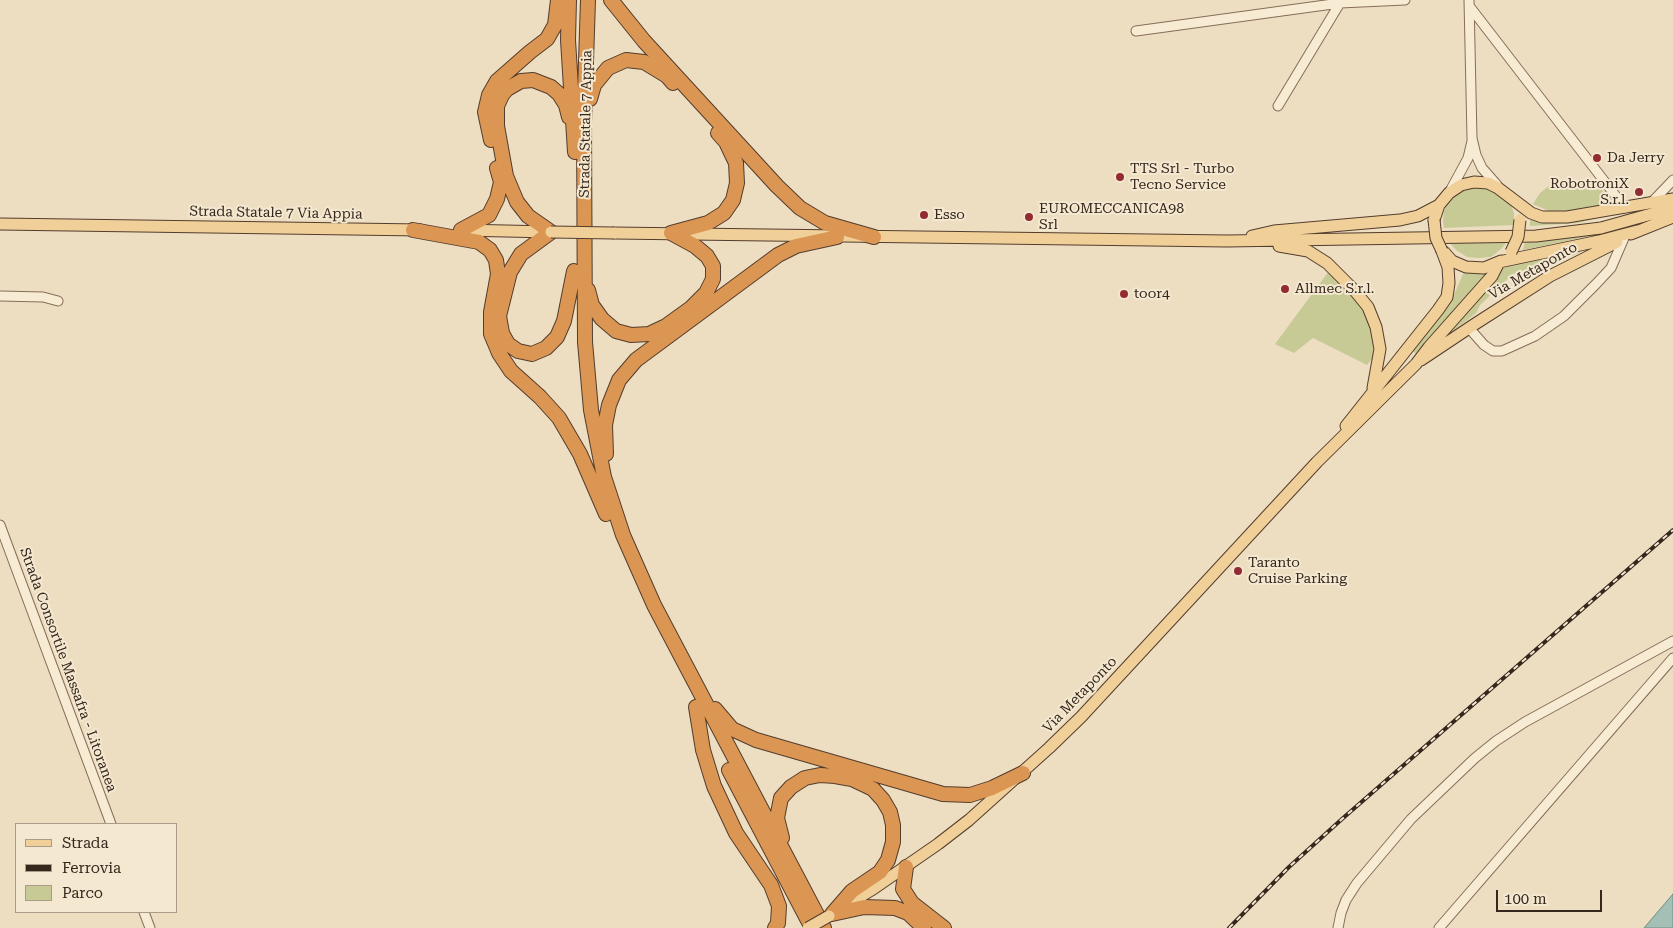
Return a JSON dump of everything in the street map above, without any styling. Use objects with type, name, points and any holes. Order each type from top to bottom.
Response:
[{"type":"highway","points":[[461,230],[488,215],[498,200],[501,182],[485,112],[489,95],[497,80],[547,40],[555,25],[558,0]]},
{"type":"highway","name":"Strada Statale 7 Appia","points":[[569,0],[568,40],[575,140],[579,247]]},
{"type":"highway","name":"Strada Statale 7 Appia","points":[[579,247],[588,0]]},
{"type":"highway","points":[[611,0],[644,41],[777,186],[800,208],[825,223],[874,237]]},
{"type":"highway","points":[[584,123],[594,85],[608,68],[626,60],[644,62],[667,76],[726,142],[736,162],[738,183],[733,200],[724,213],[708,223],[671,233]]},
{"type":"highway","points":[[575,140],[566,104],[551,87],[533,80],[521,81],[513,84],[502,96],[498,106],[496,126],[506,176],[517,202],[528,216],[550,232],[531,244],[521,254],[510,272],[499,316],[502,334],[508,344],[518,350],[532,354],[546,348],[558,337],[579,271]]},
{"type":"highway","points":[[413,230],[479,242],[490,250],[496,260],[498,274],[491,312],[491,334],[499,353],[512,371],[559,418],[580,454],[694,684],[799,883],[828,919]]},
{"type":"highway","points":[[579,271],[592,305],[602,319],[616,331],[631,335],[649,334],[666,326],[691,308],[706,292],[713,279],[713,266],[707,256],[671,233]]},
{"type":"highway","points":[[611,514],[616,498],[606,456],[606,413],[612,396],[624,373],[649,350],[778,255],[796,246],[837,236]]},
{"type":"highway","points":[[579,247],[575,342],[582,412],[595,474],[611,514],[620,553],[653,625],[812,928]]},
{"type":"highway","points":[[694,684],[707,697],[728,726],[747,737],[931,792],[970,795],[992,788],[1023,774]]},
{"type":"highway","points":[[696,707],[704,750],[714,786],[736,833],[771,885],[779,906],[778,923],[775,928]]},
{"type":"highway","points":[[799,883],[797,866],[782,837],[778,824],[778,811],[782,798],[805,778],[820,775],[852,780],[873,790],[883,800],[892,818],[894,834],[891,851],[880,872],[852,891],[828,919]]},
{"type":"highway","points":[[906,867],[902,889],[912,903],[944,928]]},
{"type":"highway","points":[[828,919],[864,907],[895,908],[908,913],[924,928]]},
{"type":"main road","points":[[1317,462],[1438,310],[1447,296],[1449,283],[1448,267],[1436,238],[1434,220],[1439,205],[1449,193],[1462,185],[1474,182],[1488,184],[1498,188],[1531,213],[1542,217],[1567,217],[1673,199]]},
{"type":"main road","points":[[1317,462],[1416,364],[1492,276],[1499,262],[1511,252],[1518,237],[1520,220],[1516,206],[1510,197]]},
{"type":"main road","points":[[1227,241],[1274,231],[1400,220],[1418,216],[1439,205]]},
{"type":"main road","points":[[1227,241],[1536,236],[1601,228],[1673,208]]},
{"type":"main road","name":"Via Metaponto","points":[[1416,364],[1550,276],[1637,231],[1673,217]]},
{"type":"main road","name":"Strada Statale 7 Via Appia","points":[[0,224],[1227,241]]},
{"type":"main road","points":[[1442,251],[1452,261],[1466,267],[1484,268],[1499,262],[1600,241],[1637,231]]},
{"type":"main road","points":[[1227,241],[1308,251],[1327,263],[1341,276],[1368,307],[1376,327],[1380,349],[1378,370],[1372,392]]},
{"type":"main road","name":"Via Metaponto","points":[[808,928],[828,919],[906,867],[969,820],[1023,774],[1081,717],[1317,462]]},
{"type":"street","points":[[1136,31],[1340,3],[1405,0]]},
{"type":"street","points":[[1278,106],[1340,3]]},
{"type":"street","points":[[1469,4],[1472,138],[1476,155],[1482,168],[1498,188]]},
{"type":"street","points":[[1469,4],[1625,208]]},
{"type":"street","points":[[1449,193],[1468,158],[1472,138]]},
{"type":"street","points":[[1650,204],[1673,180]]},
{"type":"street","points":[[1603,212],[1611,200],[1610,189]]},
{"type":"street","points":[[1469,328],[1484,345],[1493,351],[1502,352],[1535,336],[1564,316],[1611,268],[1624,238]]},
{"type":"street","points":[[0,296],[43,297],[58,301]]},
{"type":"street","name":"Strada Consortile Massafra - Litoranea","points":[[0,525],[111,823]]},
{"type":"street","points":[[1338,928],[1346,900],[1356,883],[1411,818],[1474,758],[1525,722],[1673,641]]},
{"type":"street","points":[[1440,928],[1673,658]]},
{"type":"street","points":[[144,913],[150,928]]},
{"type":"green space","points":[[1554,182],[1583,182],[1602,189],[1604,196],[1599,206],[1579,211],[1549,211],[1533,204],[1540,193]]},
{"type":"green space","points":[[1482,185],[1509,200],[1514,213],[1514,225],[1444,228],[1444,211],[1449,201],[1457,193],[1469,186]]},
{"type":"green space","points":[[1632,210],[1578,223],[1530,226],[1530,219],[1573,220]]},
{"type":"green space","points":[[1605,231],[1605,233],[1523,250],[1525,242],[1558,240]]},
{"type":"green space","points":[[1508,241],[1491,257],[1478,258],[1467,257],[1456,250],[1450,243]]},
{"type":"green space","points":[[1593,246],[1548,267],[1539,266],[1513,274],[1480,305],[1476,313],[1441,341],[1503,268],[1517,262]]},
{"type":"green space","points":[[1329,271],[1365,311],[1373,333],[1373,358],[1367,365],[1313,338],[1294,353],[1275,344]]},
{"type":"green space","points":[[1464,272],[1488,273],[1417,355],[1412,350],[1453,297]]},
{"type":"shaded area","points":[[1673,894],[1673,928],[1644,928]]},
{"type":"railway","points":[[1229,928],[1289,867],[1342,819],[1673,530]]},
{"type":"place","name":"Da Jerry","points":[[1597,158]]},
{"type":"place","name":"TTS Srl - Turbo Tecno Service","points":[[1120,177]]},
{"type":"place","name":"RobotroniX S.r.l.","points":[[1639,192]]},
{"type":"place","name":"Esso","points":[[924,215]]},
{"type":"place","name":"EUROMECCANICA98 Srl","points":[[1029,217]]},
{"type":"place","name":"Allmec S.r.l.","points":[[1285,289]]},
{"type":"place","name":"toor4","points":[[1124,294]]},
{"type":"place","name":"Taranto Cruise Parking","points":[[1238,571]]}]
